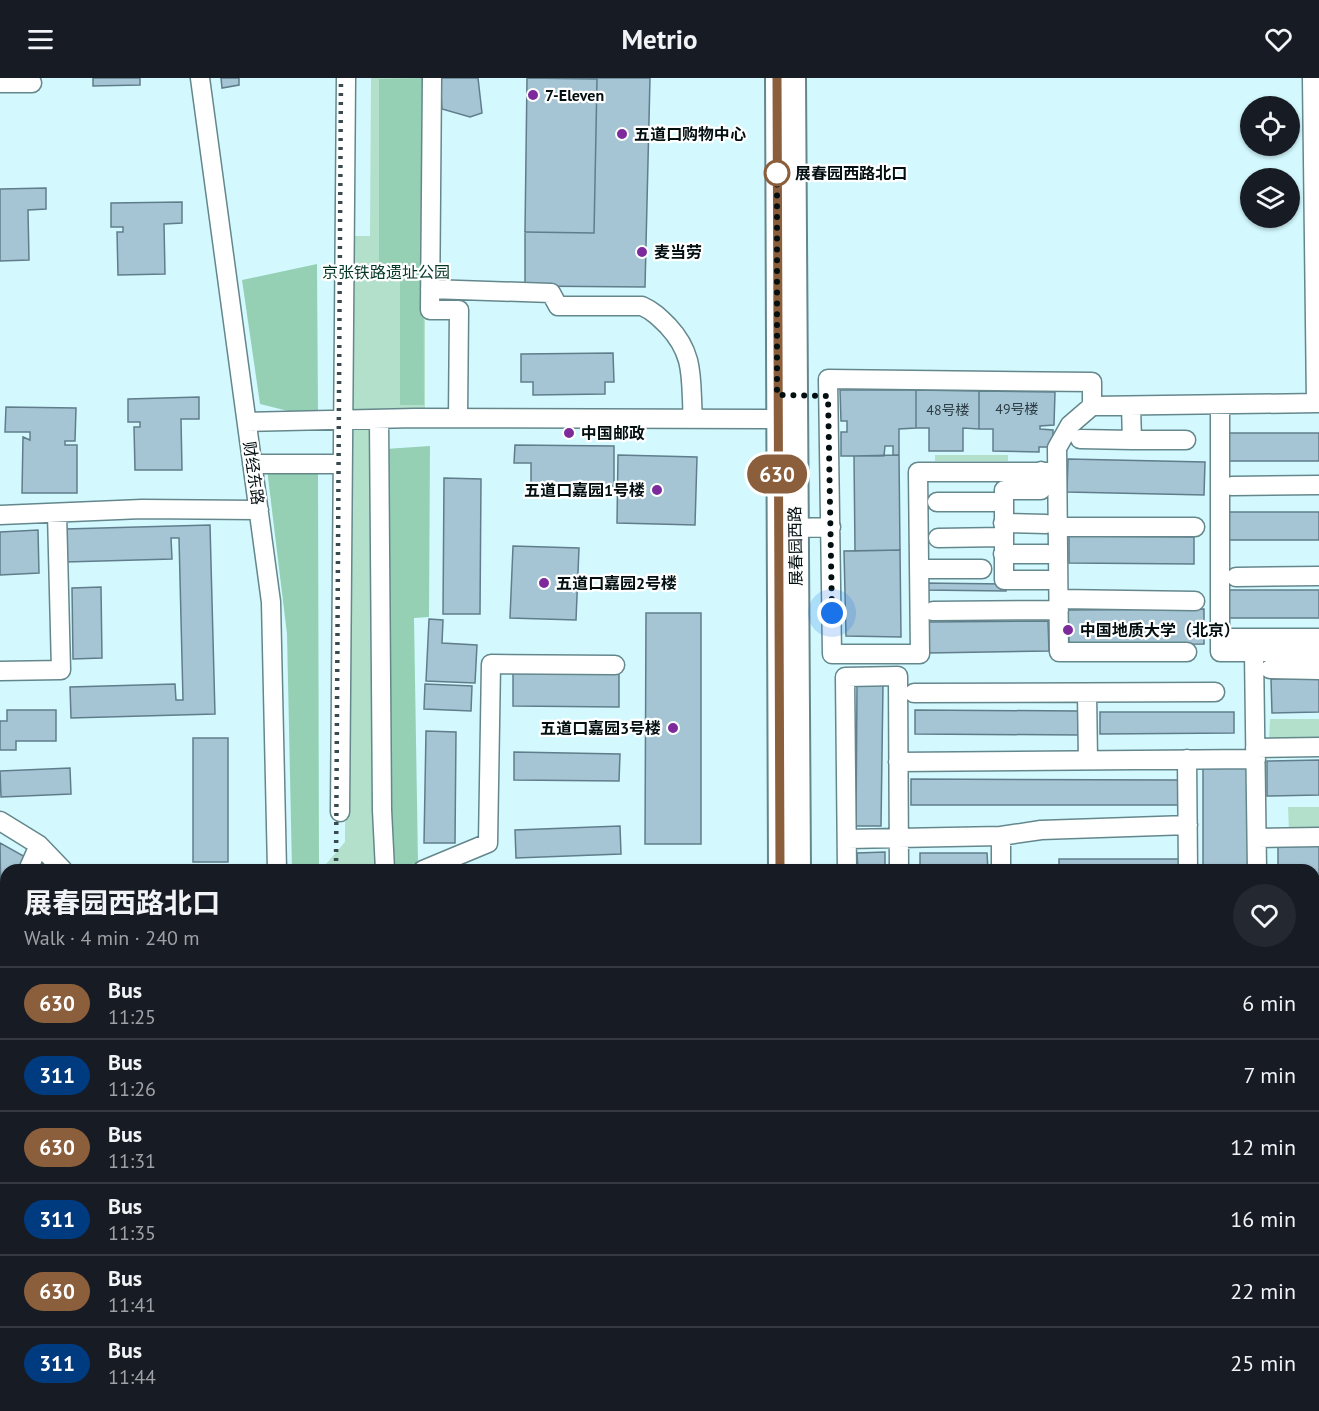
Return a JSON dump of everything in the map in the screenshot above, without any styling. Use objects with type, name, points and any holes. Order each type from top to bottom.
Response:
[{"type":"main road","name":"展春园西路","points":[[777,78],[785,395],[795,528],[799,864]]},
{"type":"main road","name":"展春园西路","points":[[780,864],[777,419],[785,395],[794,78]]},
{"type":"street","name":"财经东路","points":[[200,78],[272,602],[277,864]]},
{"type":"street","points":[[340,812],[346,78]]},
{"type":"street","points":[[432,78],[430,310],[459,310],[458,418]]},
{"type":"street","points":[[0,83],[32,83]]},
{"type":"street","points":[[1048,580],[1004,580],[1004,490],[1041,490],[1057,448],[1070,424],[1092,406],[1318,403],[1314,88]]},
{"type":"street","points":[[430,289],[551,292],[558,306],[642,306],[653,311],[682,340],[688,353],[693,418]]},
{"type":"street","points":[[1049,471],[918,472],[920,654],[832,654],[828,380],[1092,382],[1092,406]]},
{"type":"street","points":[[785,395],[828,396]]},
{"type":"street","points":[[1131,406],[1132,440]]},
{"type":"street","points":[[1220,406],[1220,652],[1319,652]]},
{"type":"street","points":[[247,422],[458,418],[777,419]]},
{"type":"street","points":[[379,419],[382,810],[386,864]]},
{"type":"street","points":[[1080,439],[1186,440]]},
{"type":"street","points":[[252,464],[342,464]]},
{"type":"street","points":[[1049,471],[1059,605],[1059,652],[1187,652]]},
{"type":"street","points":[[1232,486],[1319,486]]},
{"type":"street","points":[[937,502],[1004,502]]},
{"type":"street","points":[[0,515],[142,509],[259,510]]},
{"type":"street","points":[[0,671],[61,670],[57,513]]},
{"type":"street","points":[[938,538],[1003,538],[1052,525],[1196,527]]},
{"type":"street","points":[[795,528],[831,527]]},
{"type":"street","points":[[1003,538],[1047,554]]},
{"type":"street","points":[[918,569],[982,568]]},
{"type":"street","points":[[1236,577],[1319,576]]},
{"type":"street","points":[[933,611],[1195,601]]},
{"type":"street","points":[[1228,638],[1319,638]]},
{"type":"street","points":[[1254,653],[1257,864]]},
{"type":"street","points":[[437,864],[488,843],[491,664],[615,665]]},
{"type":"street","points":[[1270,669],[1319,670]]},
{"type":"street","points":[[848,864],[845,677],[898,676],[899,864]]},
{"type":"street","points":[[914,693],[1215,692]]},
{"type":"street","points":[[1087,693],[1088,760]]},
{"type":"street","points":[[898,762],[1187,759],[1319,747]]},
{"type":"street","points":[[1187,759],[1188,864]]},
{"type":"street","points":[[0,821],[39,845],[57,864]]},
{"type":"street","points":[[847,839],[1000,836],[1041,830],[1188,825]]},
{"type":"street","points":[[1000,836],[1001,864]]},
{"type":"street","points":[[1257,838],[1319,837]]},
{"type":"street","points":[[31,864],[39,845]]},
{"type":"green space","name":"京张铁路遗址公园","points":[[371,78],[425,78],[425,411],[375,412],[377,864],[326,864],[345,842],[348,236],[370,236]]},
{"type":"green space","points":[[423,78],[424,405],[400,405],[400,272],[379,272],[379,79]]},
{"type":"green space","points":[[317,264],[318,411],[292,412],[260,404],[242,280]]},
{"type":"green space","points":[[430,446],[429,617],[414,618],[418,863],[412,864],[392,864],[385,449]]},
{"type":"green space","points":[[935,455],[1008,455],[1008,461],[935,461]]},
{"type":"green space","points":[[318,468],[319,864],[292,864],[287,634],[267,469]]},
{"type":"green space","points":[[1270,719],[1319,719],[1319,741],[1269,742]]},
{"type":"green space","points":[[1288,807],[1319,807],[1319,832],[1289,832]]},
{"type":"building","points":[[93,78],[140,78],[140,85],[93,86]]},
{"type":"building","points":[[221,78],[239,78],[239,85],[222,88]]},
{"type":"building","points":[[440,78],[478,78],[482,113],[470,117],[442,109]]},
{"type":"building","points":[[527,78],[597,79],[594,233],[525,232]]},
{"type":"building","name":"五道口购物中心","points":[[542,78],[650,78],[645,287],[525,286],[525,232],[594,233],[597,79]]},
{"type":"building","points":[[46,188],[46,209],[28,210],[29,260],[0,261],[0,189]]},
{"type":"building","points":[[182,202],[182,223],[164,224],[165,274],[118,275],[117,232],[123,232],[123,227],[111,227],[111,203]]},
{"type":"building","points":[[613,353],[614,382],[605,382],[605,394],[533,395],[533,382],[521,382],[521,354]]},
{"type":"building","points":[[840,390],[916,390],[916,428],[899,429],[899,455],[893,455],[893,446],[885,446],[884,456],[841,456],[841,432],[847,432],[847,421],[841,421]]},
{"type":"building","points":[[916,390],[979,391],[979,429],[963,428],[963,451],[929,451],[929,428],[916,428]]},
{"type":"building","points":[[979,391],[1055,392],[1054,425],[1040,426],[1040,429],[1053,430],[1053,447],[1039,447],[1039,452],[993,451],[993,429],[979,429]]},
{"type":"building","points":[[199,397],[199,419],[181,419],[182,470],[135,470],[134,427],[140,427],[140,422],[128,422],[128,399]]},
{"type":"building","points":[[6,407],[76,408],[75,441],[65,441],[65,445],[77,445],[77,493],[22,493],[23,437],[30,440],[30,432],[5,432]]},
{"type":"building","points":[[1226,433],[1319,433],[1319,461],[1226,461]]},
{"type":"building","points":[[515,445],[614,446],[614,486],[531,484],[531,463],[514,463]]},
{"type":"building","name":"五道口嘉园1号楼","points":[[618,455],[697,457],[695,525],[617,523]]},
{"type":"building","points":[[899,455],[900,550],[855,551],[854,456]]},
{"type":"building","points":[[1068,459],[1205,462],[1204,495],[1067,492]]},
{"type":"building","points":[[444,478],[481,479],[480,614],[443,614]]},
{"type":"building","points":[[1224,512],[1319,512],[1319,540],[1224,540]]},
{"type":"building","points":[[210,525],[215,714],[71,718],[70,687],[175,684],[176,700],[183,700],[179,538],[171,538],[172,559],[66,562],[65,529]]},
{"type":"building","points":[[38,530],[39,573],[0,575],[0,532]]},
{"type":"building","points":[[1069,536],[1194,537],[1194,564],[1069,563]]},
{"type":"building","name":"五道口嘉园2号楼","points":[[513,546],[579,548],[576,620],[510,618]]},
{"type":"building","points":[[900,550],[901,637],[846,636],[844,551]]},
{"type":"building","points":[[923,583],[1006,584],[1006,591],[923,590]]},
{"type":"building","points":[[101,587],[102,658],[73,659],[72,588]]},
{"type":"building","points":[[1226,590],[1319,590],[1319,618],[1226,618]]},
{"type":"building","points":[[1204,609],[1204,644],[1069,645],[1068,610]]},
{"type":"building","name":"五道口嘉园3号楼","points":[[646,613],[701,613],[701,844],[645,844]]},
{"type":"building","points":[[429,619],[443,620],[442,643],[477,645],[475,683],[426,681]]},
{"type":"building","points":[[1048,621],[1049,651],[928,653],[927,622]]},
{"type":"building","points":[[513,673],[619,674],[619,707],[513,706]]},
{"type":"building","points":[[1319,678],[1319,712],[1272,713],[1271,679]]},
{"type":"building","points":[[425,684],[472,686],[471,711],[424,709]]},
{"type":"building","points":[[857,684],[883,685],[881,826],[856,826]]},
{"type":"building","points":[[7,710],[56,710],[56,741],[16,741],[16,750],[0,750],[0,721],[7,721]]},
{"type":"building","points":[[915,710],[1078,711],[1078,735],[915,734]]},
{"type":"building","points":[[1100,712],[1234,712],[1234,733],[1100,734]]},
{"type":"building","points":[[426,731],[456,732],[455,843],[424,843]]},
{"type":"building","points":[[193,738],[228,738],[228,862],[193,862]]},
{"type":"building","points":[[514,752],[620,754],[619,781],[514,780]]},
{"type":"building","points":[[1319,760],[1319,795],[1267,796],[1267,761]]},
{"type":"building","points":[[1203,763],[1249,763],[1250,864],[1203,864]]},
{"type":"building","points":[[70,768],[71,794],[1,797],[0,771]]},
{"type":"building","points":[[911,779],[1181,780],[1181,805],[911,805]]},
{"type":"building","points":[[620,826],[621,854],[516,858],[515,830]]},
{"type":"building","points":[[0,843],[27,858],[24,864],[0,864]]},
{"type":"building","points":[[1278,846],[1319,846],[1319,864],[1278,864]]},
{"type":"building","points":[[885,852],[885,864],[858,864],[857,853]]},
{"type":"building","points":[[920,853],[987,853],[988,864],[920,864]]},
{"type":"building","points":[[1059,859],[1182,859],[1182,864],[1059,864]]},
{"type":"railway","points":[[336,864],[341,78]]},
{"type":"bus line","name":"630","points":[[777,78],[780,864]]},
{"type":"place","name":"7-Eleven","points":[[533,95]]},
{"type":"place","name":"五道口购物中心","points":[[622,134]]},
{"type":"place","name":"展春园西路北口","points":[[777,173]]},
{"type":"place","name":"麦当劳","points":[[642,252]]},
{"type":"place","name":"中国邮政","points":[[569,433]]},
{"type":"place","name":"五道口嘉园1号楼","points":[[657,490]]},
{"type":"place","name":"五道口嘉园2号楼","points":[[544,583]]},
{"type":"place","name":"中国地质大学（北京）","points":[[1068,630]]},
{"type":"place","name":"五道口嘉园3号楼","points":[[673,728]]},
{"type":"route","points":[[777,173],[777,168],[777,395],[828,396],[832,613]]}]
